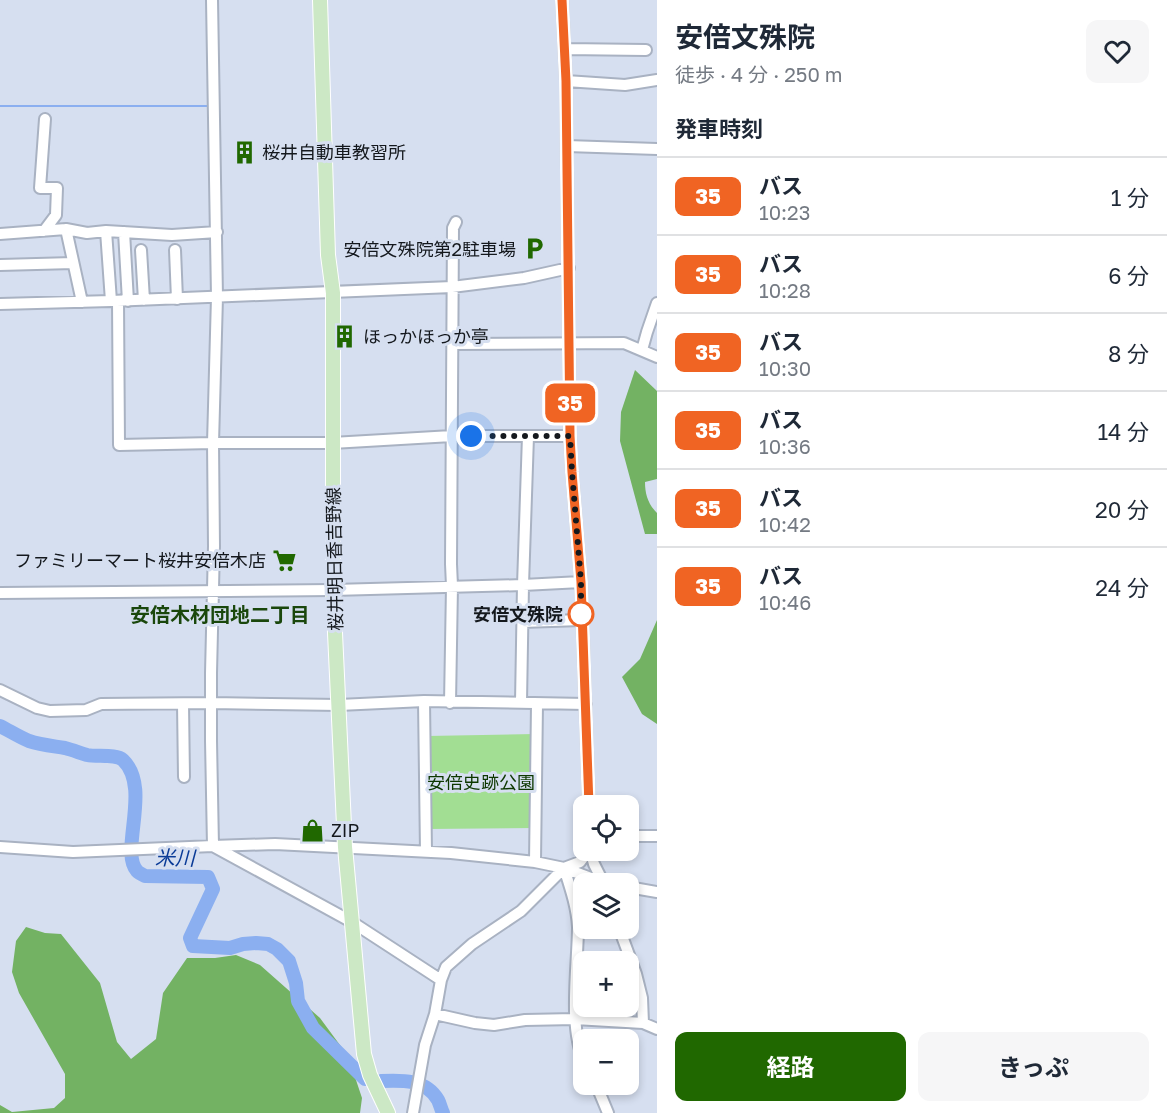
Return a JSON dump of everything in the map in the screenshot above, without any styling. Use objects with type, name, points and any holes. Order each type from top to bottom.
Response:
[{"type":"main road","name":"桜井明日香吉野線","points":[[320,0],[328,255],[333,293],[333,590],[345,847],[364,1054],[370,1075],[388,1113]]},
{"type":"street","points":[[212,0],[217,232],[211,703],[213,846]]},
{"type":"street","points":[[562,0],[566,81],[570,436],[581,582],[589,795]]},
{"type":"street","points":[[565,49],[646,50]]},
{"type":"street","points":[[566,81],[625,85],[657,80]]},
{"type":"street","points":[[44,231],[56,214],[57,188],[40,188],[45,119]]},
{"type":"street","points":[[567,146],[657,149]]},
{"type":"street","points":[[450,703],[452,287],[453,228],[456,222]]},
{"type":"street","points":[[0,234],[66,229],[87,233],[106,231],[172,235],[217,232]]},
{"type":"street","points":[[66,229],[82,302]]},
{"type":"street","points":[[106,231],[119,301]]},
{"type":"street","points":[[123,232],[119,301],[119,445],[213,442],[332,443],[452,436],[570,436]]},
{"type":"street","points":[[141,250],[144,300]]},
{"type":"street","points":[[175,250],[177,298]]},
{"type":"street","points":[[0,265],[73,263]]},
{"type":"street","points":[[0,304],[452,287],[524,278],[568,268]]},
{"type":"street","points":[[642,350],[656,307]]},
{"type":"street","points":[[452,344],[624,343],[657,357]]},
{"type":"street","points":[[521,702],[528,436]]},
{"type":"street","points":[[0,593],[333,590],[581,582]]},
{"type":"street","points":[[522,622],[581,620]]},
{"type":"street","points":[[0,690],[37,708],[50,711],[86,710],[101,704],[339,705],[424,701],[586,704]]},
{"type":"street","points":[[424,701],[426,852]]},
{"type":"street","points":[[183,704],[184,777]]},
{"type":"street","points":[[535,862],[537,704]]},
{"type":"street","points":[[639,836],[657,836]]},
{"type":"street","points":[[0,847],[73,852],[275,844],[345,847],[451,853],[535,862],[578,873]]},
{"type":"street","points":[[213,846],[352,922],[441,980]]},
{"type":"street","points":[[413,1113],[425,1045],[446,967],[472,944],[521,910],[564,868],[581,861]]},
{"type":"street","points":[[564,868],[578,923],[576,1029]]},
{"type":"street","points":[[639,889],[657,892]]},
{"type":"street","points":[[623,939],[642,998],[643,1023]]},
{"type":"street","points":[[435,1014],[494,1025],[525,1020],[575,1019],[643,1023],[657,1029]]},
{"type":"street","points":[[601,1095],[608,1113]]},
{"type":"green space","points":[[635,370],[657,391],[657,479],[645,482],[648,499],[657,513],[657,534],[645,534],[620,441],[621,412]]},
{"type":"green space","points":[[657,620],[657,724],[642,714],[622,677],[640,659]]},
{"type":"green space","name":"安倍史跡公園","points":[[535,734],[533,828],[428,829],[427,736]]},
{"type":"green space","points":[[26,927],[45,933],[61,934],[100,983],[117,1042],[131,1059],[156,1039],[163,993],[187,958],[236,955],[260,965],[320,1018],[348,1056],[362,1098],[360,1113],[0,1113],[0,1105],[12,1112],[54,1108],[65,1098],[65,1074],[19,993],[12,972],[16,941]]},
{"type":"waterway","points":[[0,106],[210,106]]},
{"type":"waterway","name":"米川","points":[[0,726],[34,742],[87,755],[111,756],[123,760],[131,772],[135,786],[131,849],[132,862],[137,871],[145,876],[208,877],[213,889],[190,938],[193,946],[230,948],[256,943],[268,944],[277,949],[289,961],[296,983],[298,1001],[313,1028],[365,1079]]},
{"type":"waterway","name":"米川","points":[[381,1081],[405,1081],[420,1084],[433,1093],[443,1113]]},
{"type":"bus line","name":"35","points":[[562,0],[566,81],[570,436],[581,582],[589,795]]},
{"type":"place","name":"桜井自動車教習所","points":[[244,152]]},
{"type":"place","name":"安倍文殊院第2駐車場","points":[[534,249]]},
{"type":"place","name":"ほっかほっか亭","points":[[345,336]]},
{"type":"place","name":"ファミリーマート桜井安倍木店","points":[[284,560]]},
{"type":"place","name":"安倍文殊院","points":[[581,614]]},
{"type":"place","name":"ZIP","points":[[313,830]]},
{"type":"district","name":"安倍木材団地二丁目","points":[[220,614]]},
{"type":"route","points":[[471,436],[570,436],[581,582],[581,614]]}]
